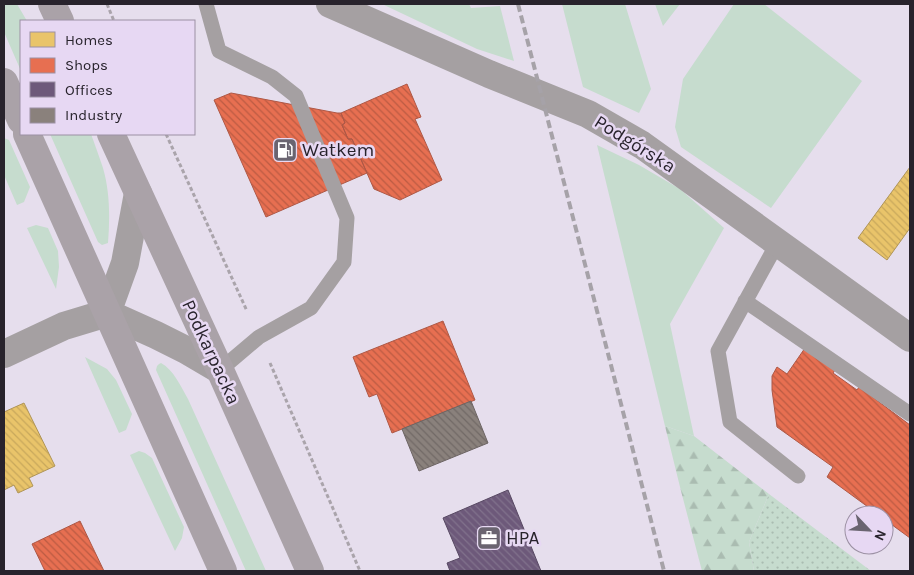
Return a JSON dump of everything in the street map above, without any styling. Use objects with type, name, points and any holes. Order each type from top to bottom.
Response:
[{"type":"main road","points":[[52,4],[60,20]]},
{"type":"main road","points":[[4,82],[20,118]]},
{"type":"main road","points":[[27,135],[223,571]]},
{"type":"main road","name":"Podkarpacka","points":[[111,135],[310,571]]},
{"type":"street","name":"Podgórska","points":[[330,4],[490,74],[588,114],[642,145],[910,338]]},
{"type":"street","points":[[107,313],[126,263],[138,193]]},
{"type":"street","points":[[4,354],[64,326],[107,313],[186,350],[220,370]]},
{"type":"lane","points":[[206,4],[219,51],[272,77],[296,96],[347,218],[344,262],[311,308],[259,336],[220,370]]},
{"type":"lane","points":[[778,242],[718,351],[730,422],[798,476]]},
{"type":"lane","points":[[745,301],[910,414]]},
{"type":"path","points":[[107,4],[114,20]]},
{"type":"green space","points":[[4,4],[17,4],[26,20],[20,20],[20,69],[4,32]]},
{"type":"green space","points":[[382,4],[469,4],[471,8],[500,6],[514,61],[477,49]]},
{"type":"green space","points":[[562,4],[625,4],[651,89],[639,113],[583,87]]},
{"type":"green space","points":[[655,4],[680,4],[663,26]]},
{"type":"green space","points":[[734,4],[764,4],[862,81],[771,208],[681,147],[675,127],[683,79]]},
{"type":"green space","points":[[50,135],[91,135],[103,168],[108,196],[108,243],[102,245],[98,242]]},
{"type":"green space","points":[[4,138],[9,140],[30,187],[24,202],[17,205],[4,175]]},
{"type":"green space","points":[[597,145],[639,165],[680,189],[724,228],[670,324],[694,436],[665,426]]},
{"type":"green space","points":[[36,225],[48,228],[58,251],[59,267],[56,289],[27,228]]},
{"type":"green space","points":[[85,357],[107,369],[116,380],[132,414],[126,430],[119,433]]},
{"type":"green space","points":[[161,363],[173,374],[188,399],[266,571],[246,571],[156,370],[157,366]]},
{"type":"green space","points":[[665,426],[694,436],[769,494],[749,542],[754,571],[702,571]]},
{"type":"green space","points":[[139,451],[152,458],[184,527],[182,538],[175,551],[130,455]]},
{"type":"green space","points":[[769,494],[844,551],[844,555],[850,555],[871,571],[754,571],[749,542]]},
{"type":"building: Homes","points":[[910,167],[910,228],[887,260],[858,238]]},
{"type":"building: Homes","points":[[24,403],[55,466],[29,478],[33,486],[18,493],[14,485],[4,490],[4,412]]},
{"type":"building: Shops","points":[[407,84],[421,117],[415,119],[442,180],[400,200],[374,189],[352,139],[348,139],[342,125],[345,123],[341,113]]},
{"type":"building: Shops","points":[[231,93],[341,113],[345,123],[342,125],[348,139],[352,139],[367,173],[266,217],[214,100]]},
{"type":"building: Shops","points":[[443,321],[475,400],[392,433],[377,394],[369,397],[353,357]]},
{"type":"building: Shops","points":[[805,348],[835,370],[833,373],[857,390],[859,387],[910,425],[910,538],[894,526],[894,505],[865,505],[827,477],[833,467],[777,427],[772,376],[777,367],[787,374]]},
{"type":"building: Shops","points":[[80,521],[104,571],[45,571],[32,544]]},
{"type":"building: Offices","name":"HPA","points":[[508,490],[541,571],[450,571],[447,563],[460,558],[443,518]]},
{"type":"building: Industry","points":[[471,401],[488,443],[419,471],[402,429]]},
{"type":"railway","points":[[518,4],[664,571]]},
{"type":"place","name":"Watkem","points":[[285,150]]},
{"type":"place","name":"HPA","points":[[489,538]]}]
